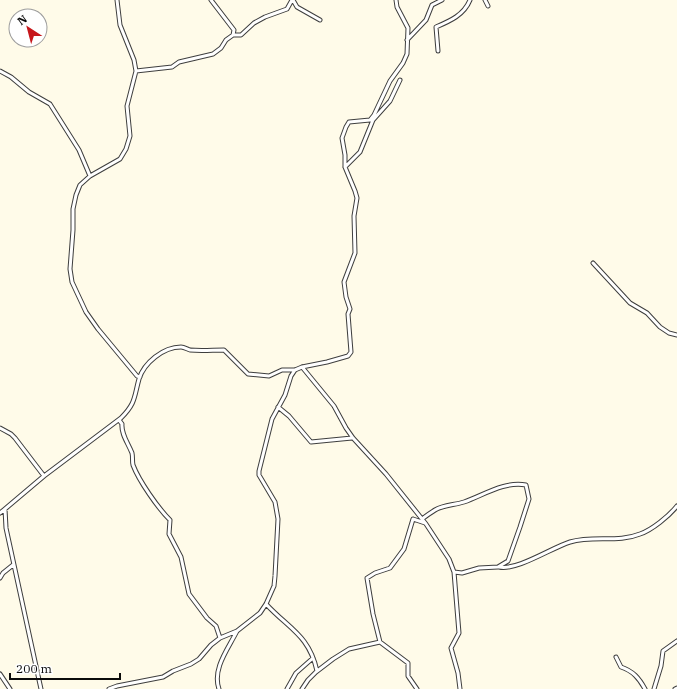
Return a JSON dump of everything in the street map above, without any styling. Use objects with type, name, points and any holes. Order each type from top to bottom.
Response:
[{"type":"street","points":[[117,0],[120,25],[134,60],[136,71],[128,100],[130,136],[126,149],[120,159],[90,176],[80,185],[73,209],[70,276],[82,304],[92,320],[137,376],[140,377]]},
{"type":"street","points":[[211,0],[234,30],[233,35]]},
{"type":"street","points":[[136,71],[172,67],[179,62],[208,56],[221,48],[226,40],[233,35],[241,35],[254,23],[265,17],[288,9],[292,0]]},
{"type":"street","points":[[292,0],[297,7],[320,20]]},
{"type":"street","points":[[0,513],[44,476],[119,420],[134,402],[140,377],[145,366],[155,357],[166,351],[182,347],[189,350],[224,350],[248,374],[269,376],[282,370],[295,370],[348,356],[350,352],[348,314],[350,308],[346,297],[344,282],[355,253],[354,216],[357,198],[345,167],[345,155],[342,138],[346,127],[350,122],[370,120],[374,115],[390,81],[403,63],[407,54],[408,28],[397,7],[396,0]]},
{"type":"street","points":[[407,40],[426,20],[432,5],[442,0]]},
{"type":"street","points":[[438,51],[436,27],[451,20],[467,8],[470,0]]},
{"type":"street","points":[[485,0],[488,6]]},
{"type":"street","points":[[0,71],[11,77],[29,92],[50,104],[79,150],[90,176]]},
{"type":"street","points":[[345,167],[360,152],[373,120],[390,101],[400,80]]},
{"type":"street","points":[[593,263],[630,303],[647,313],[660,327],[669,333],[677,335]]},
{"type":"street","points":[[302,367],[334,406],[353,438],[386,474],[426,524],[449,559],[454,572],[459,633],[451,648],[458,674],[460,689]]},
{"type":"street","points":[[109,689],[163,677],[199,658],[220,638],[237,631],[260,613],[266,604],[274,586],[278,519],[275,502],[261,478],[259,471],[268,431],[278,407],[285,395],[291,376],[295,370]]},
{"type":"street","points":[[278,407],[289,416],[310,442],[353,438]]},
{"type":"street","points":[[119,420],[122,424],[122,429],[132,455],[132,463],[136,472],[160,510],[170,520],[169,534],[180,556],[189,594],[207,618],[216,626],[220,638]]},
{"type":"street","points":[[0,428],[15,438],[44,476]]},
{"type":"street","points":[[422,519],[436,509],[464,502],[495,489],[509,485],[526,485],[528,499],[520,527],[509,559],[498,567]]},
{"type":"street","points":[[454,572],[462,573],[480,568],[504,568],[515,566],[570,542],[582,539],[626,538],[641,534],[670,514],[677,507]]},
{"type":"street","points":[[5,509],[6,528],[13,565],[41,689]]},
{"type":"street","points":[[417,689],[408,676],[408,663],[380,642],[373,614],[367,578],[375,573],[390,568],[404,548],[413,519],[426,524]]},
{"type":"street","points":[[0,578],[3,573],[13,565]]},
{"type":"street","points":[[266,604],[295,631],[311,650],[317,670],[316,672]]},
{"type":"street","points":[[219,689],[217,674],[237,631]]},
{"type":"street","points":[[654,689],[661,666],[663,651],[677,641]]},
{"type":"street","points":[[302,689],[316,672],[349,649],[380,642]]},
{"type":"street","points":[[616,657],[621,667],[628,669],[638,677],[645,689]]},
{"type":"street","points":[[288,689],[296,673],[313,658]]},
{"type":"street","points":[[0,674],[10,689]]}]
